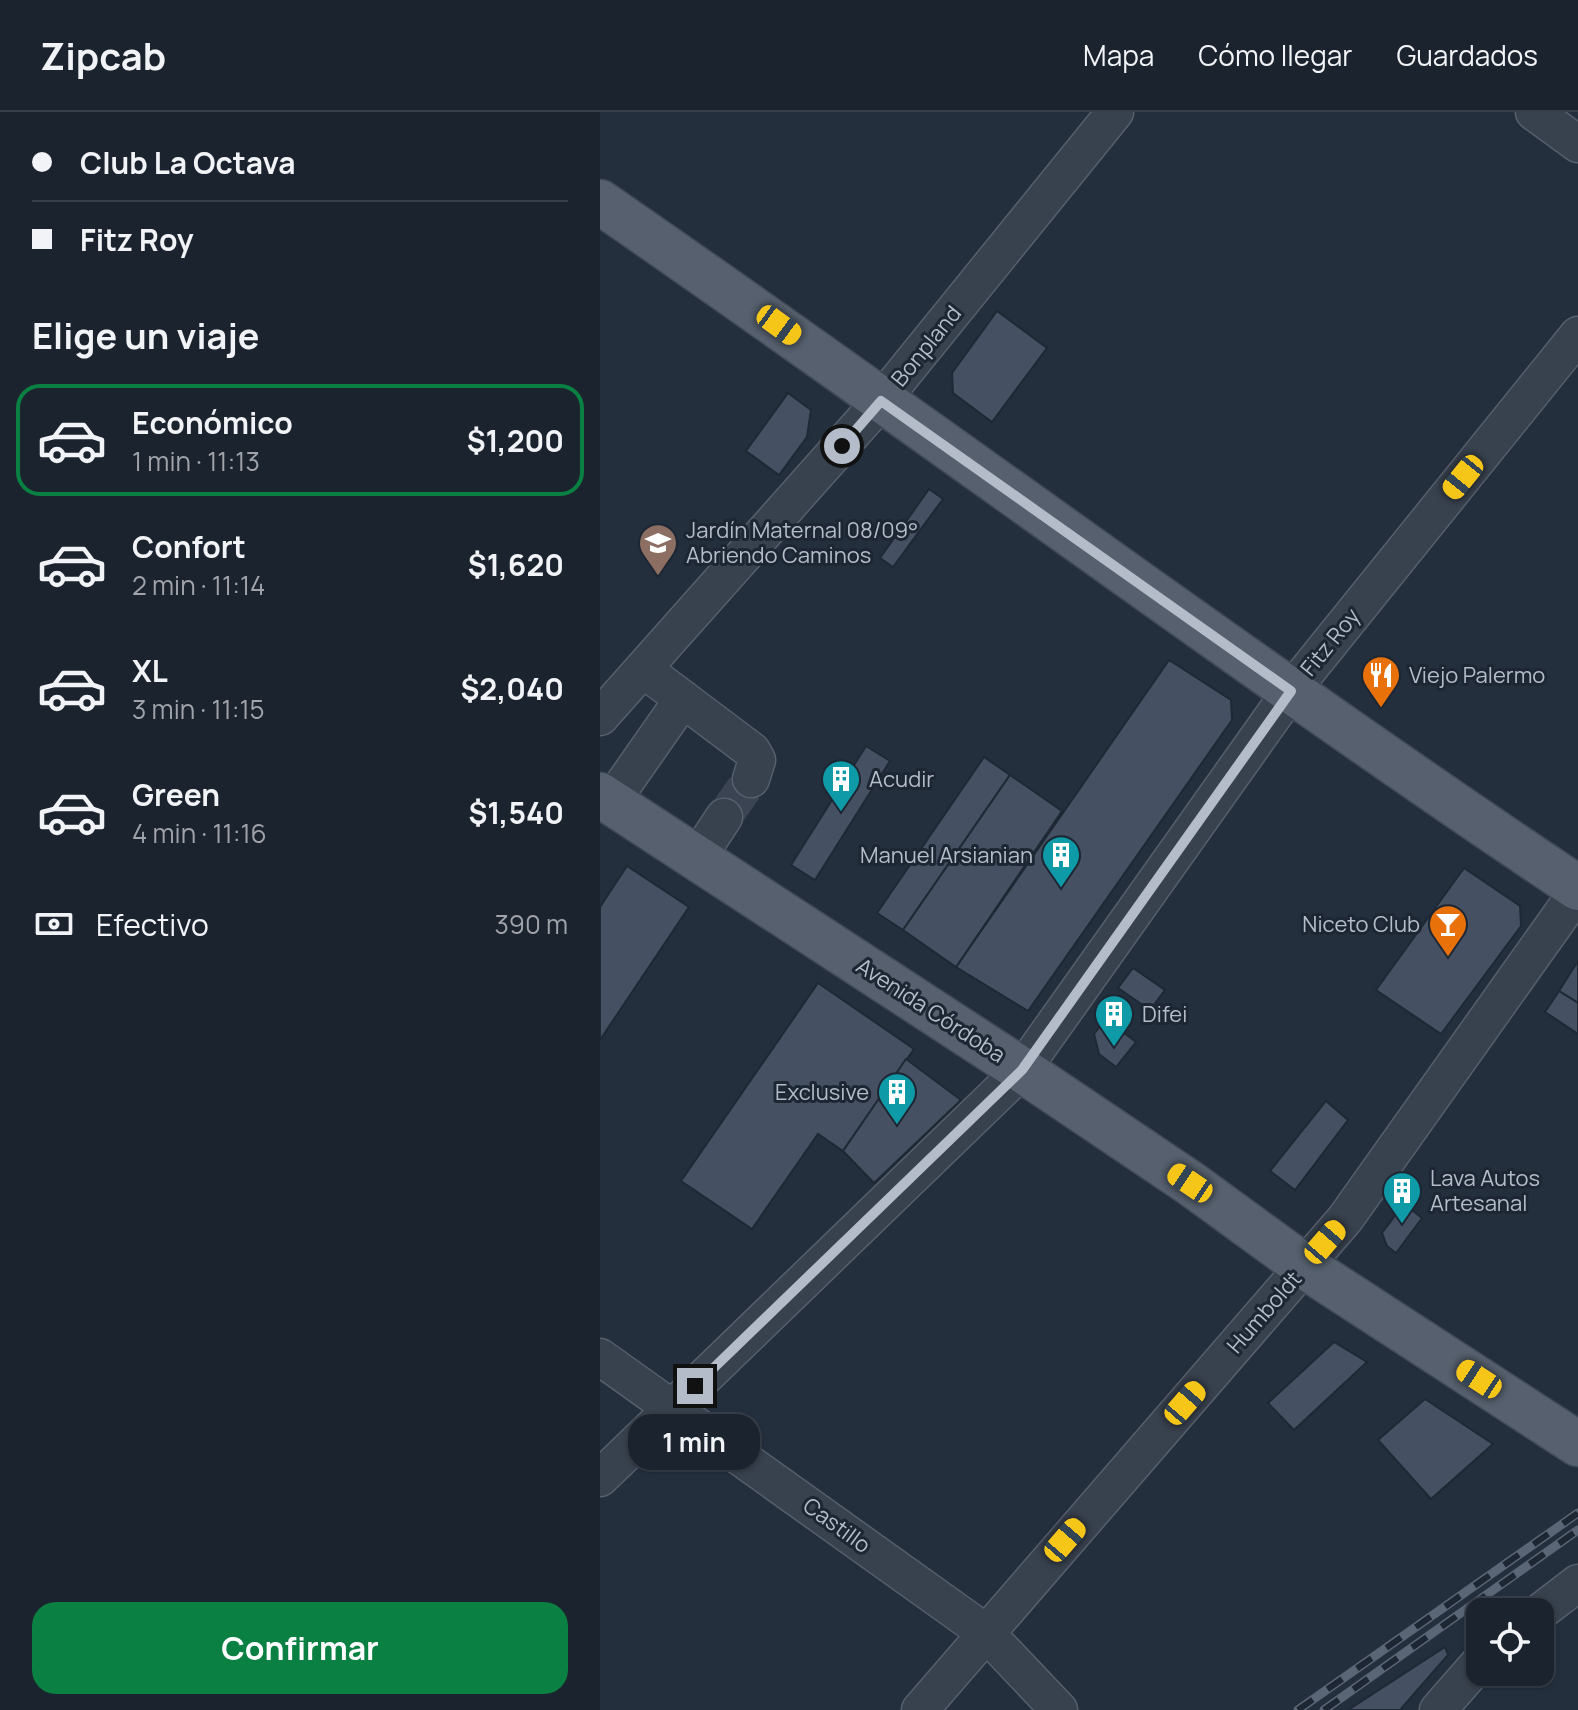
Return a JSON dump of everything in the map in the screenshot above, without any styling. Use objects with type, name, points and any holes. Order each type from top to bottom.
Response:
[{"type":"main road","points":[[600,202],[1578,890]]},
{"type":"main road","name":"Avenida Córdoba","points":[[606,798],[1022,1070],[1190,1183],[1304,1266],[1578,1444]]},
{"type":"street","name":"Bonpland","points":[[600,717],[881,401],[1115,112]]},
{"type":"street","points":[[1534,112],[1578,144]]},
{"type":"street","name":"Fitz Roy","points":[[600,1478],[1022,1070],[1291,691],[1578,335]]},
{"type":"street","points":[[643,669],[752,751],[757,760],[751,779]]},
{"type":"street","points":[[606,798],[683,699]]},
{"type":"street","points":[[697,858],[724,817]]},
{"type":"street","name":"Humboldt","points":[[920,1710],[1345,1219],[1578,890]]},
{"type":"street","name":"Castillo","points":[[600,1357],[985,1632],[1059,1710]]},
{"type":"street","points":[[1554,1603],[1575,1590]]},
{"type":"street","points":[[1438,1710],[1466,1678]]},
{"type":"building","points":[[997,311],[1047,348],[992,422],[953,393],[952,373]]},
{"type":"building","points":[[788,393],[811,410],[807,437],[779,475],[746,451]]},
{"type":"building","points":[[929,489],[943,499],[893,567],[880,558]]},
{"type":"building","name":"Manuel Arsianian","points":[[1169,660],[1231,700],[1232,720],[1028,1011],[956,967]]},
{"type":"building","name":"Acudir","points":[[866,746],[890,761],[815,880],[791,865]]},
{"type":"building","points":[[984,757],[1010,775],[903,930],[877,913]]},
{"type":"building","points":[[1010,775],[1062,811],[956,967],[903,930]]},
{"type":"building","points":[[627,866],[689,907],[600,1040],[600,907]]},
{"type":"building","name":"Niceto Club","points":[[1464,868],[1520,906],[1521,926],[1441,1034],[1376,990]]},
{"type":"building","points":[[1578,961],[1578,1003],[1559,991]]},
{"type":"building","points":[[1133,968],[1165,990],[1150,1010],[1118,988]]},
{"type":"building","points":[[818,983],[914,1049],[843,1151],[818,1134],[752,1229],[681,1181]]},
{"type":"building","points":[[1559,991],[1578,1003],[1578,1034],[1545,1012]]},
{"type":"building","name":"Difei","points":[[1106,1019],[1136,1042],[1116,1067],[1099,1054],[1094,1034]]},
{"type":"building","name":"Exclusive","points":[[906,1059],[961,1100],[874,1183],[843,1151]]},
{"type":"building","points":[[1326,1101],[1348,1120],[1295,1190],[1270,1171]]},
{"type":"building","name":"Lava Autos Artesanal","points":[[1404,1204],[1422,1218],[1396,1253],[1387,1246],[1382,1233]]},
{"type":"building","points":[[1334,1342],[1367,1362],[1294,1430],[1268,1403]]},
{"type":"building","points":[[1425,1399],[1493,1444],[1431,1499],[1378,1440]]},
{"type":"building","points":[[1445,1647],[1448,1655],[1400,1710],[1348,1710]]},
{"type":"tunnel","points":[[724,817],[751,779]]},
{"type":"railway","points":[[1298,1710],[1578,1513]]},
{"type":"railway","points":[[1324,1710],[1578,1530]]},
{"type":"place","name":"Jardín Maternal 08/09° Abriendo Caminos","points":[[658,577]]},
{"type":"place","name":"Viejo Palermo","points":[[1381,709]]},
{"type":"place","name":"Acudir","points":[[841,813]]},
{"type":"place","name":"Manuel Arsianian","points":[[1061,889]]},
{"type":"place","name":"Niceto Club","points":[[1448,958]]},
{"type":"place","name":"Difei","points":[[1114,1048]]},
{"type":"place","name":"Exclusive","points":[[897,1126]]},
{"type":"place","name":"Lava Autos Artesanal","points":[[1402,1225]]},
{"type":"route","points":[[695,1386],[1022,1070],[1291,691],[881,401],[842,446]]}]
